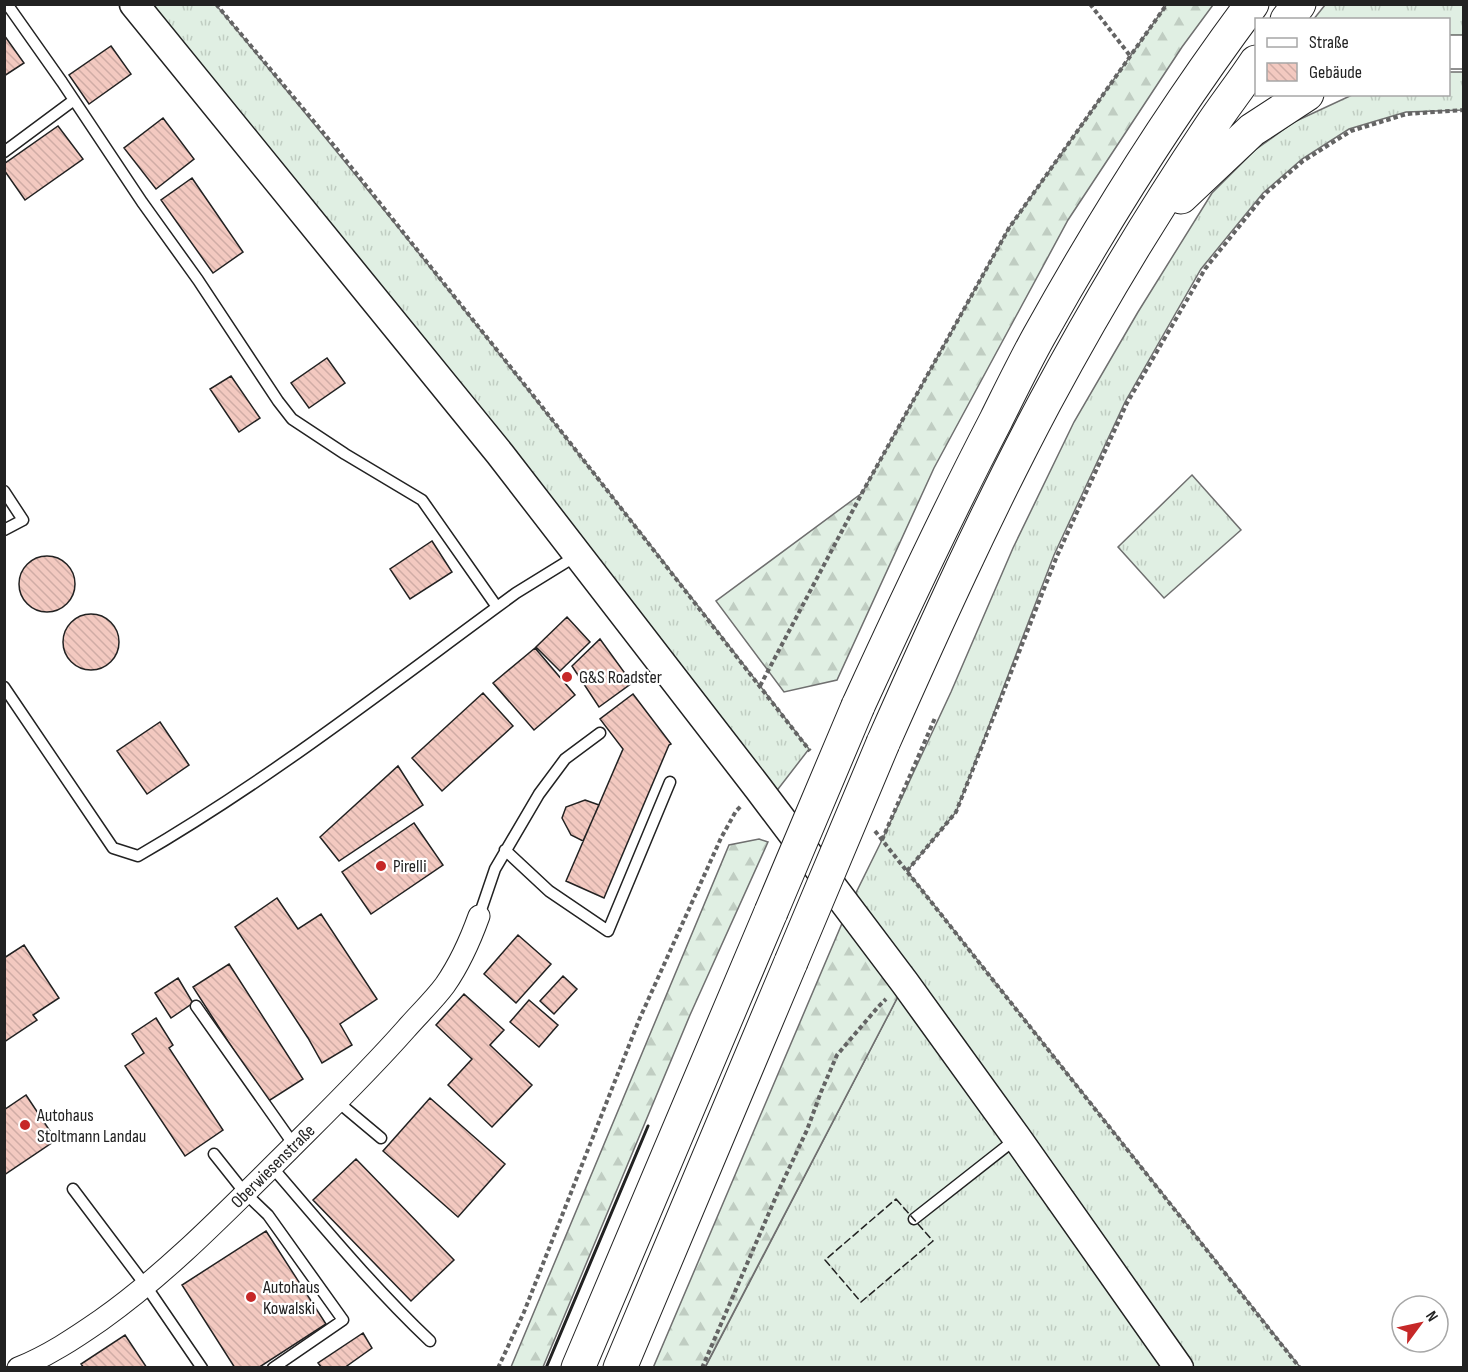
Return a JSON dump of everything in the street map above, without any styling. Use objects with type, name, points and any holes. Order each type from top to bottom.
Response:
[{"type":"highway","points":[[578,1368],[858,706],[957,495],[1039,336],[1091,245],[1144,158],[1252,4]]},
{"type":"highway","points":[[1288,18],[1299,4]]},
{"type":"highway","points":[[620,1368],[883,743],[948,599],[1045,402],[1091,320],[1142,233],[1210,128],[1255,66]]},
{"type":"highway","points":[[1142,233],[1252,130],[1304,96]]},
{"type":"street","points":[[134,4],[579,554],[905,983],[1179,1368]]},
{"type":"street","name":"Oberwiesenstraße","points":[[18,1368],[65,1344],[126,1302],[246,1193],[338,1102],[445,986],[465,953],[479,916]]},
{"type":"lane","points":[[7,4],[292,419],[422,500],[497,607]]},
{"type":"lane","points":[[4,152],[74,100]]},
{"type":"lane","points":[[4,491],[23,520],[4,530]]},
{"type":"lane","points":[[4,687],[112,848],[138,856],[184,829],[309,745],[516,593],[579,554]]},
{"type":"lane","points":[[479,916],[495,869],[538,794],[565,759],[600,733]]},
{"type":"lane","points":[[506,850],[549,891],[608,931],[670,782]]},
{"type":"lane","points":[[196,1006],[294,1145]]},
{"type":"lane","points":[[338,1102],[381,1138]]},
{"type":"lane","points":[[914,1219],[1017,1138]]},
{"type":"lane","points":[[214,1154],[246,1193],[268,1215],[344,1320],[273,1368]]},
{"type":"lane","points":[[272,1167],[342,1249],[430,1341]]},
{"type":"lane","points":[[73,1189],[146,1286],[202,1368]]},
{"type":"path","points":[[216,4],[336,148],[760,686],[862,493],[1009,228],[1167,4]]},
{"type":"path","points":[[1090,4],[1131,57]]},
{"type":"path","points":[[1300,1368],[907,871],[956,812],[1057,556],[1127,403],[1205,269],[1266,194],[1303,161],[1351,131],[1407,114],[1464,110]]},
{"type":"path","points":[[882,840],[935,718]]},
{"type":"path","points":[[498,1368],[524,1312],[639,1020],[716,848],[736,811],[758,788]]},
{"type":"path","points":[[702,1368],[807,1130],[837,1055],[878,1007],[905,983]]},
{"type":"green space","points":[[1167,4],[1213,5],[1182,47],[1068,220],[934,468],[837,680],[784,692],[716,601],[862,493],[1009,228]]},
{"type":"green space","points":[[136,5],[216,5],[442,281],[809,749],[775,793]]},
{"type":"green space","points":[[1325,5],[1463,5],[1463,42],[1450,43],[1450,18],[1315,18]]},
{"type":"green space","points":[[1450,72],[1463,72],[1463,110],[1406,112],[1349,129],[1302,159],[1263,193],[1201,269],[1125,402],[1054,555],[956,812],[907,871],[1300,1367],[705,1368],[905,983],[849,907],[951,692],[1013,548],[1074,422],[1138,312],[1212,193],[1255,150],[1294,122],[1350,96],[1450,96]]},
{"type":"green space","points":[[1192,475],[1241,530],[1164,598],[1118,547]]},
{"type":"green space","points":[[759,839],[768,842],[690,1015],[543,1367],[511,1367],[729,845]]},
{"type":"green space","points":[[849,907],[905,983],[705,1367],[653,1368]]},
{"type":"building","points":[[4,35],[24,63],[4,76]]},
{"type":"building","points":[[111,46],[131,74],[89,104],[69,75]]},
{"type":"building","points":[[163,118],[194,159],[156,189],[124,148]]},
{"type":"building","points":[[58,126],[83,159],[25,200],[4,170],[4,164]]},
{"type":"building","points":[[192,178],[243,252],[213,273],[161,200]]},
{"type":"building","points":[[327,358],[345,383],[309,408],[291,383]]},
{"type":"building","points":[[231,376],[260,418],[239,432],[210,389]]},
{"type":"building","points":[[432,541],[452,572],[410,599],[390,569]]},
{"type":"building","points":[[41,556],[53,556],[63,560],[71,568],[75,584],[71,600],[63,608],[53,612],[41,612],[31,608],[23,600],[19,590],[19,578],[23,568],[31,560]]},
{"type":"building","points":[[86,614],[96,614],[111,622],[117,631],[119,642],[117,653],[111,662],[96,670],[86,670],[75,665],[68,658],[63,647],[63,637],[68,626],[75,619]]},
{"type":"building","points":[[567,617],[590,642],[560,671],[536,647]]},
{"type":"building","points":[[600,639],[632,683],[599,707],[572,666]]},
{"type":"building","points":[[535,648],[575,695],[534,730],[493,683]]},
{"type":"building","points":[[483,693],[513,726],[442,791],[412,758]]},
{"type":"building","points":[[633,694],[671,744],[604,898],[566,881],[623,749],[600,719]]},
{"type":"building","points":[[160,722],[189,765],[147,794],[117,751]]},
{"type":"building","points":[[398,766],[423,805],[339,861],[320,837]]},
{"type":"building","points":[[585,800],[599,805],[583,841],[571,835],[562,818],[566,807]]},
{"type":"building","points":[[414,823],[443,865],[371,914],[342,872]]},
{"type":"building","points":[[277,898],[298,929],[321,914],[377,999],[340,1024],[352,1045],[322,1063],[235,927]]},
{"type":"building","points":[[518,935],[551,964],[516,1003],[484,974]]},
{"type":"building","points":[[24,945],[59,998],[33,1015],[37,1020],[4,1042],[4,958]]},
{"type":"building","points":[[229,964],[303,1079],[267,1102],[193,987]]},
{"type":"building","points":[[563,976],[577,989],[554,1014],[540,1001]]},
{"type":"building","points":[[178,978],[193,1003],[171,1018],[155,993]]},
{"type":"building","points":[[464,994],[504,1030],[490,1045],[532,1085],[492,1127],[448,1085],[472,1059],[436,1025]]},
{"type":"building","points":[[529,1000],[558,1025],[539,1047],[510,1022]]},
{"type":"building","points":[[156,1018],[173,1045],[169,1048],[223,1130],[185,1156],[125,1066],[144,1053],[132,1034]]},
{"type":"building","name":"Autohaus Stoltmann Landau","points":[[26,1095],[56,1140],[4,1175],[4,1110]]},
{"type":"building","points":[[430,1098],[505,1164],[458,1217],[383,1151]]},
{"type":"building","points":[[356,1159],[454,1260],[411,1301],[313,1200]]},
{"type":"building","points":[[266,1231],[326,1324],[258,1368],[235,1368],[182,1285]]},
{"type":"building","points":[[363,1333],[372,1348],[344,1368],[322,1368],[318,1363]]},
{"type":"building","points":[[125,1335],[147,1368],[84,1368],[81,1364]]},
{"type":"fence","points":[[896,1199],[933,1241],[861,1302],[825,1260],[896,1199]]},
{"type":"wall","points":[[546,1368],[648,1126]]},
{"type":"place","name":"G&S Roadster","points":[[567,677]]},
{"type":"place","name":"Pirelli","points":[[381,866]]},
{"type":"place","name":"Autohaus Stoltmann Landau","points":[[25,1125]]},
{"type":"place","name":"Autohaus Kowalski","points":[[251,1297]]}]
